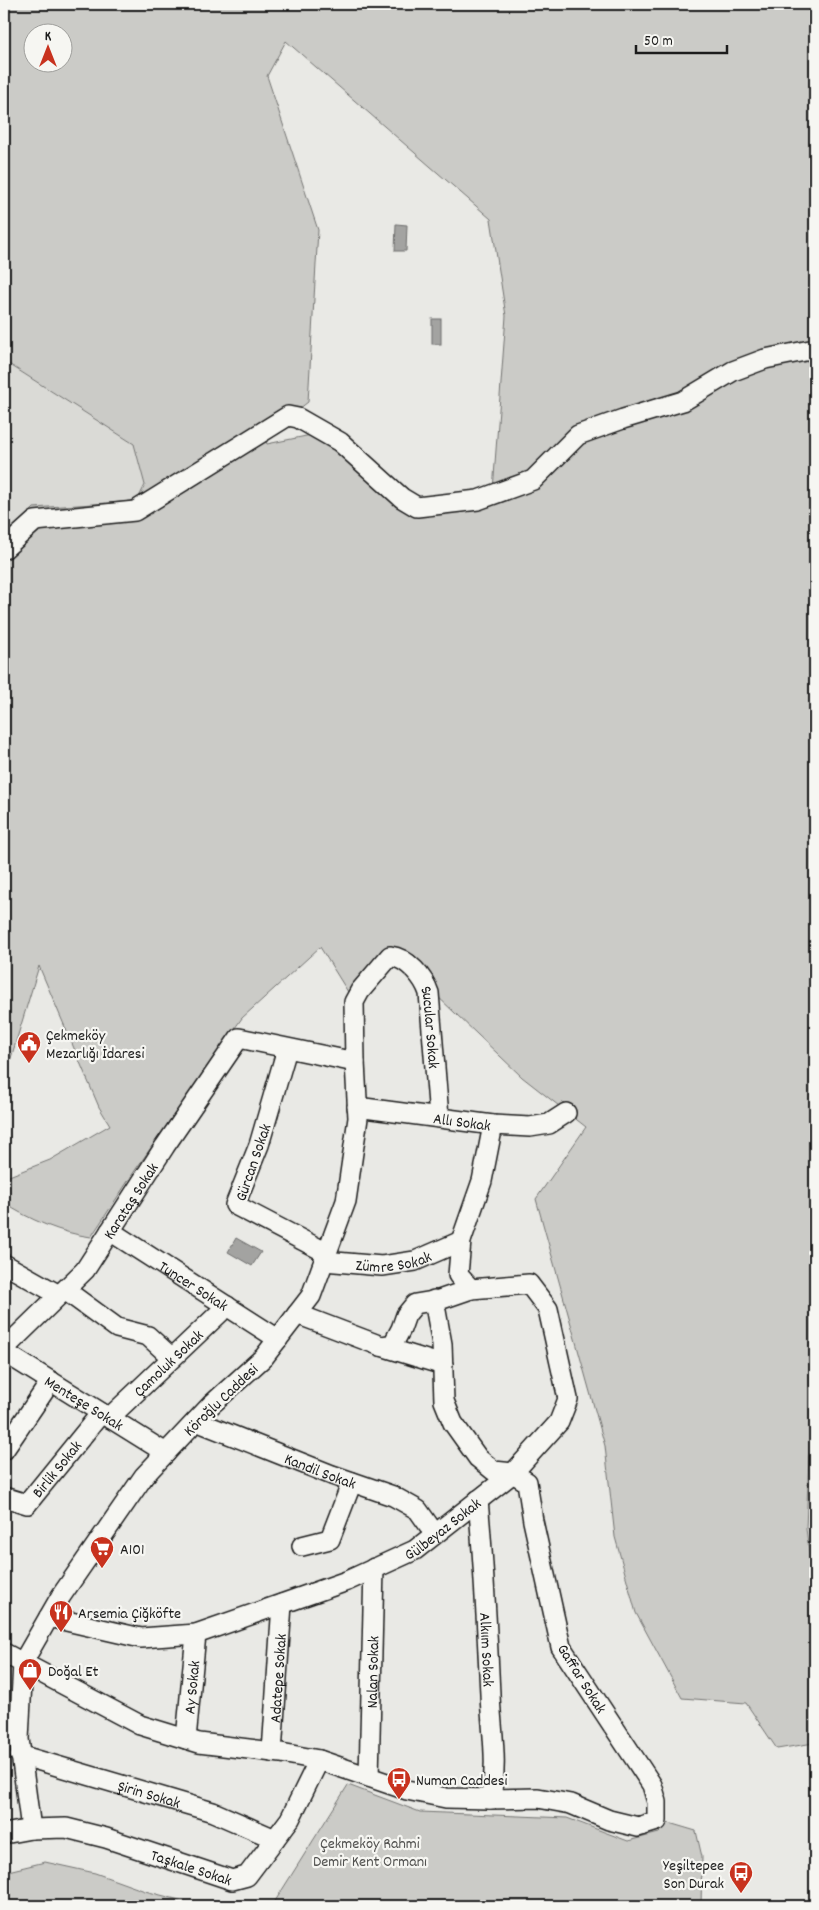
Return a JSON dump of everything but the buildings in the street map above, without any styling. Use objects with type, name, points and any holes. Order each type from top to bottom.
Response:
[{"type":"street","points":[[4,549],[35,521],[135,511],[288,416],[298,418],[340,442],[402,498],[417,507],[478,500],[533,480],[578,435],[684,401],[733,371],[765,359],[815,349]]},
{"type":"street","name":"Köroğlu Caddesi","points":[[31,1829],[15,1763],[19,1740],[23,1662],[61,1596],[144,1476],[210,1405],[264,1357],[311,1296],[346,1201],[358,1118],[354,1062],[354,1002],[360,991],[390,956]]},
{"type":"street","name":"Sucular Sokak","points":[[390,956],[402,960],[419,975],[429,994],[439,1117]]},
{"type":"street","name":"Karataş Sokak","points":[[4,1350],[85,1270],[165,1146],[239,1038],[287,1048]]},
{"type":"street","points":[[287,1048],[354,1062]]},
{"type":"street","name":"Gürcan Sokak","points":[[287,1048],[259,1145],[235,1205],[325,1257]]},
{"type":"street","name":"Allı Sokak","points":[[357,1106],[530,1127],[549,1124],[566,1113]]},
{"type":"street","points":[[381,1346],[393,1344],[402,1329],[406,1315],[415,1304],[472,1289],[458,1275],[460,1242],[482,1181],[493,1124]]},
{"type":"street","name":"Tuncer Sokak","points":[[110,1231],[278,1339]]},
{"type":"street","name":"Zümre Sokak","points":[[325,1257],[382,1266],[415,1261],[460,1242]]},
{"type":"street","points":[[4,1264],[62,1292],[117,1328],[148,1336],[172,1358]]},
{"type":"street","name":"Gülbeyaz Sokak","points":[[49,1617],[141,1638],[196,1634],[347,1581],[415,1550],[513,1474],[559,1422],[568,1400],[548,1308],[529,1284],[472,1289]]},
{"type":"street","points":[[434,1300],[442,1344],[444,1401],[453,1423],[478,1458],[494,1471],[513,1474]]},
{"type":"street","name":"Çamoluk Sokak","points":[[105,1415],[172,1358],[227,1306]]},
{"type":"street","points":[[297,1314],[381,1346],[443,1366]]},
{"type":"street","name":"Menteşe Sokak","points":[[4,1350],[166,1453]]},
{"type":"street","points":[[4,1450],[51,1381]]},
{"type":"street","name":"Birlik Sokak","points":[[4,1497],[27,1504],[105,1415]]},
{"type":"street","name":"Kandil Sokak","points":[[196,1421],[352,1482],[393,1496],[418,1510],[435,1534]]},
{"type":"street","name":"Gaffar Sokak","points":[[490,1800],[538,1798],[571,1804],[610,1820],[638,1827],[657,1820],[657,1802],[652,1785],[561,1647],[533,1521],[527,1482],[513,1474]]},
{"type":"street","points":[[302,1546],[330,1539],[352,1482]]},
{"type":"street","name":"Alkıım Sokak","points":[[478,1500],[485,1579],[492,1716],[494,1785],[490,1800]]},
{"type":"street","name":"Nalan Sokak","points":[[369,1777],[374,1568]]},
{"type":"street","name":"Adatepe Sokak","points":[[272,1752],[282,1604]]},
{"type":"street","name":"Ay Sokak","points":[[186,1739],[196,1634]]},
{"type":"street","points":[[4,1653],[140,1725],[199,1743],[319,1760],[407,1790],[446,1798],[490,1800]]},
{"type":"street","name":"Taşkale Sokak","points":[[4,1834],[31,1829],[66,1828],[106,1838],[232,1880],[248,1876],[275,1839],[290,1818],[319,1760]]},
{"type":"street","name":"Şirin Sokak","points":[[15,1763],[213,1812],[275,1839]]},
{"type":"shaded area","points":[[396,224],[407,225],[406,251],[395,251]]},
{"type":"shaded area","points":[[432,319],[441,319],[441,344],[432,344]]},
{"type":"shaded area","points":[[4,361],[134,444],[145,485],[137,501],[4,537]]},
{"type":"shaded area","points":[[236,1238],[261,1252],[252,1266],[228,1252]]},
{"type":"green space","points":[[4,4],[815,4],[815,1442],[809,1456],[806,1529],[815,1592],[814,1743],[777,1749],[746,1703],[682,1698],[636,1613],[615,1537],[605,1446],[536,1199],[586,1127],[522,1077],[389,950],[348,992],[320,947],[242,1018],[136,1169],[91,1237],[46,1225],[4,1203],[4,1178],[50,1160],[110,1125],[99,1107],[39,966],[4,1081],[4,537],[34,508],[137,501],[145,485],[134,444],[4,361]],"holes":[[[286,41],[491,219],[506,316],[493,490],[419,499],[321,433],[267,444],[264,436],[308,402],[318,230],[267,76]]]},
{"type":"green space","name":"Çekmeköy Rahmi Demir Kent Ormanı","points":[[348,1785],[420,1812],[567,1818],[628,1841],[659,1833],[669,1823],[696,1831],[702,1857],[701,1906],[272,1906]]},
{"type":"green space","points":[[45,1862],[95,1873],[145,1891],[203,1906],[4,1906],[4,1872]]},
{"type":"place","name":"Çekmeköy Mezarlığı İdaresi","points":[[29,1064]]},
{"type":"place","name":"A101","points":[[102,1569]]},
{"type":"place","name":"Arsemia Çiğköfte","points":[[61,1633]]},
{"type":"place","name":"Doğal Et","points":[[30,1691]]},
{"type":"place","name":"Numan Caddesi","points":[[399,1800]]},
{"type":"place","name":"Yeşiltepee Son Durak","points":[[741,1894]]}]
